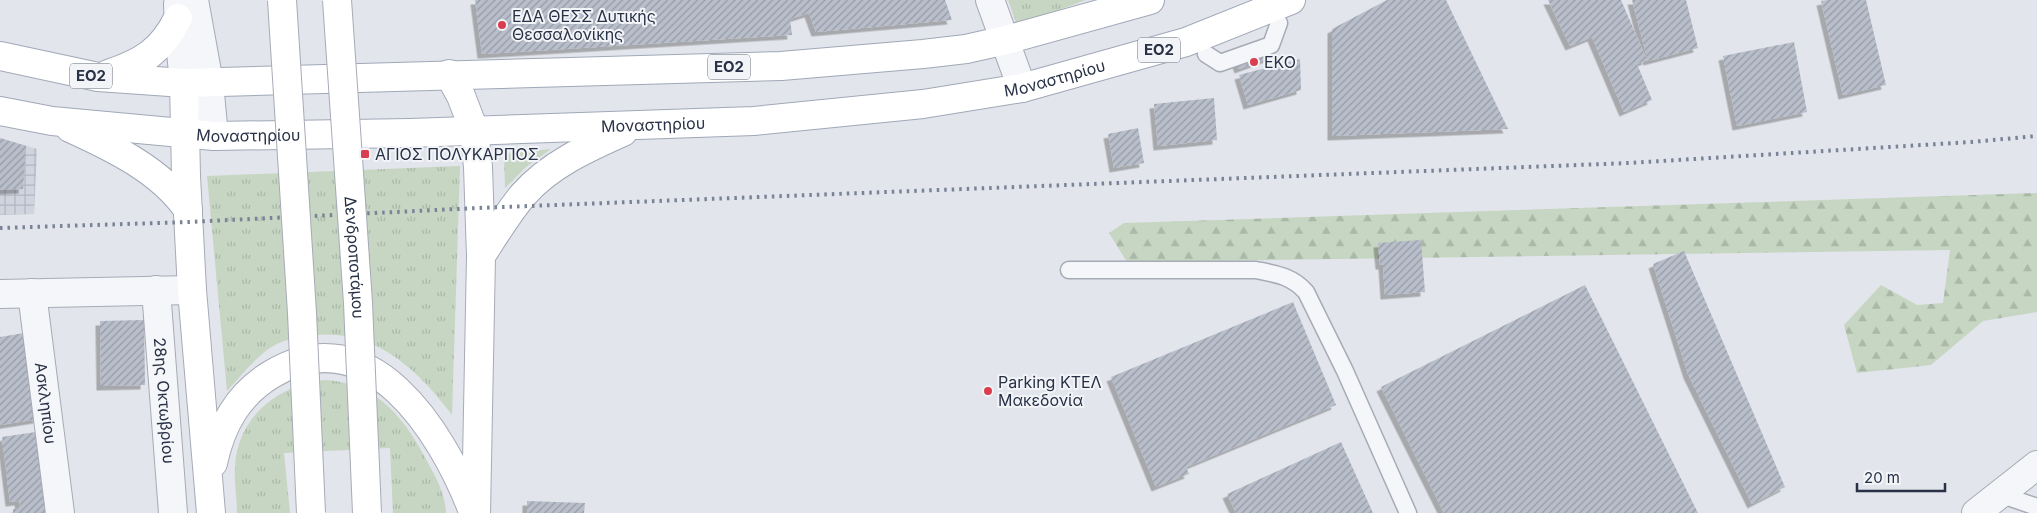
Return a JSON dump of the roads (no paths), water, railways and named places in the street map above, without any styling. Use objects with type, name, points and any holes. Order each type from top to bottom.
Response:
[{"type":"main road","points":[[282,0],[302,313],[311,513]]},
{"type":"main road","name":"Δενδροποτάμου","points":[[337,0],[358,303],[367,513]]},
{"type":"main road","name":"ΕΟ2","points":[[0,56],[98,77],[196,83],[450,74],[782,66],[966,49],[1006,40],[1150,0]]},
{"type":"main road","points":[[98,77],[141,61],[152,53],[170,35],[183,6]]},
{"type":"main road","name":"Μοναστηρίου","points":[[0,111],[52,121],[185,135],[214,136],[635,126],[754,121],[923,104],[1022,88],[1285,12]]},
{"type":"main road","points":[[450,74],[474,130],[478,167],[481,256],[475,513]]},
{"type":"main road","points":[[196,83],[185,135],[192,290],[211,513]]},
{"type":"main road","points":[[52,121],[92,139],[140,166],[174,192],[188,210]]},
{"type":"main road","points":[[481,256],[513,207],[538,180],[580,152],[635,126]]},
{"type":"main road","points":[[208,480],[225,423],[248,392],[266,378],[289,365],[320,358],[338,359],[373,372],[390,384],[414,407],[432,431],[452,464],[475,513]]},
{"type":"street","points":[[990,0],[1022,88]]},
{"type":"street","points":[[183,6],[196,83],[214,136]]},
{"type":"street","name":"28ης Οκτωβρίου","points":[[156,290],[173,513]]},
{"type":"street","points":[[0,294],[192,290]]},
{"type":"street","name":"Ασκληπίου","points":[[32,293],[60,513]]},
{"type":"street","points":[[1976,513],[2037,465]]},
{"type":"lane","points":[[1206,54],[1220,63],[1271,45],[1285,12]]},
{"type":"lane","points":[[1069,270],[1256,270],[1275,273],[1297,282],[1306,292],[1345,371],[1408,513]]},
{"type":"lane","points":[[1999,494],[2037,507]]},
{"type":"railway","points":[[0,228],[188,222],[478,208],[1629,163],[1971,142],[2037,136]]},
{"type":"place","name":"ΕΔΑ ΘΕΣΣ Δυτικής Θεσσαλονίκης","points":[[502,25]]},
{"type":"place","name":"EKO","points":[[1254,62]]},
{"type":"place","name":"ΑΓΙΟΣ ΠΟΛΥΚΑΡΠΟΣ","points":[[365,154]]},
{"type":"place","name":"Parking ΚΤΕΛ Μακεδονία","points":[[988,391]]}]
